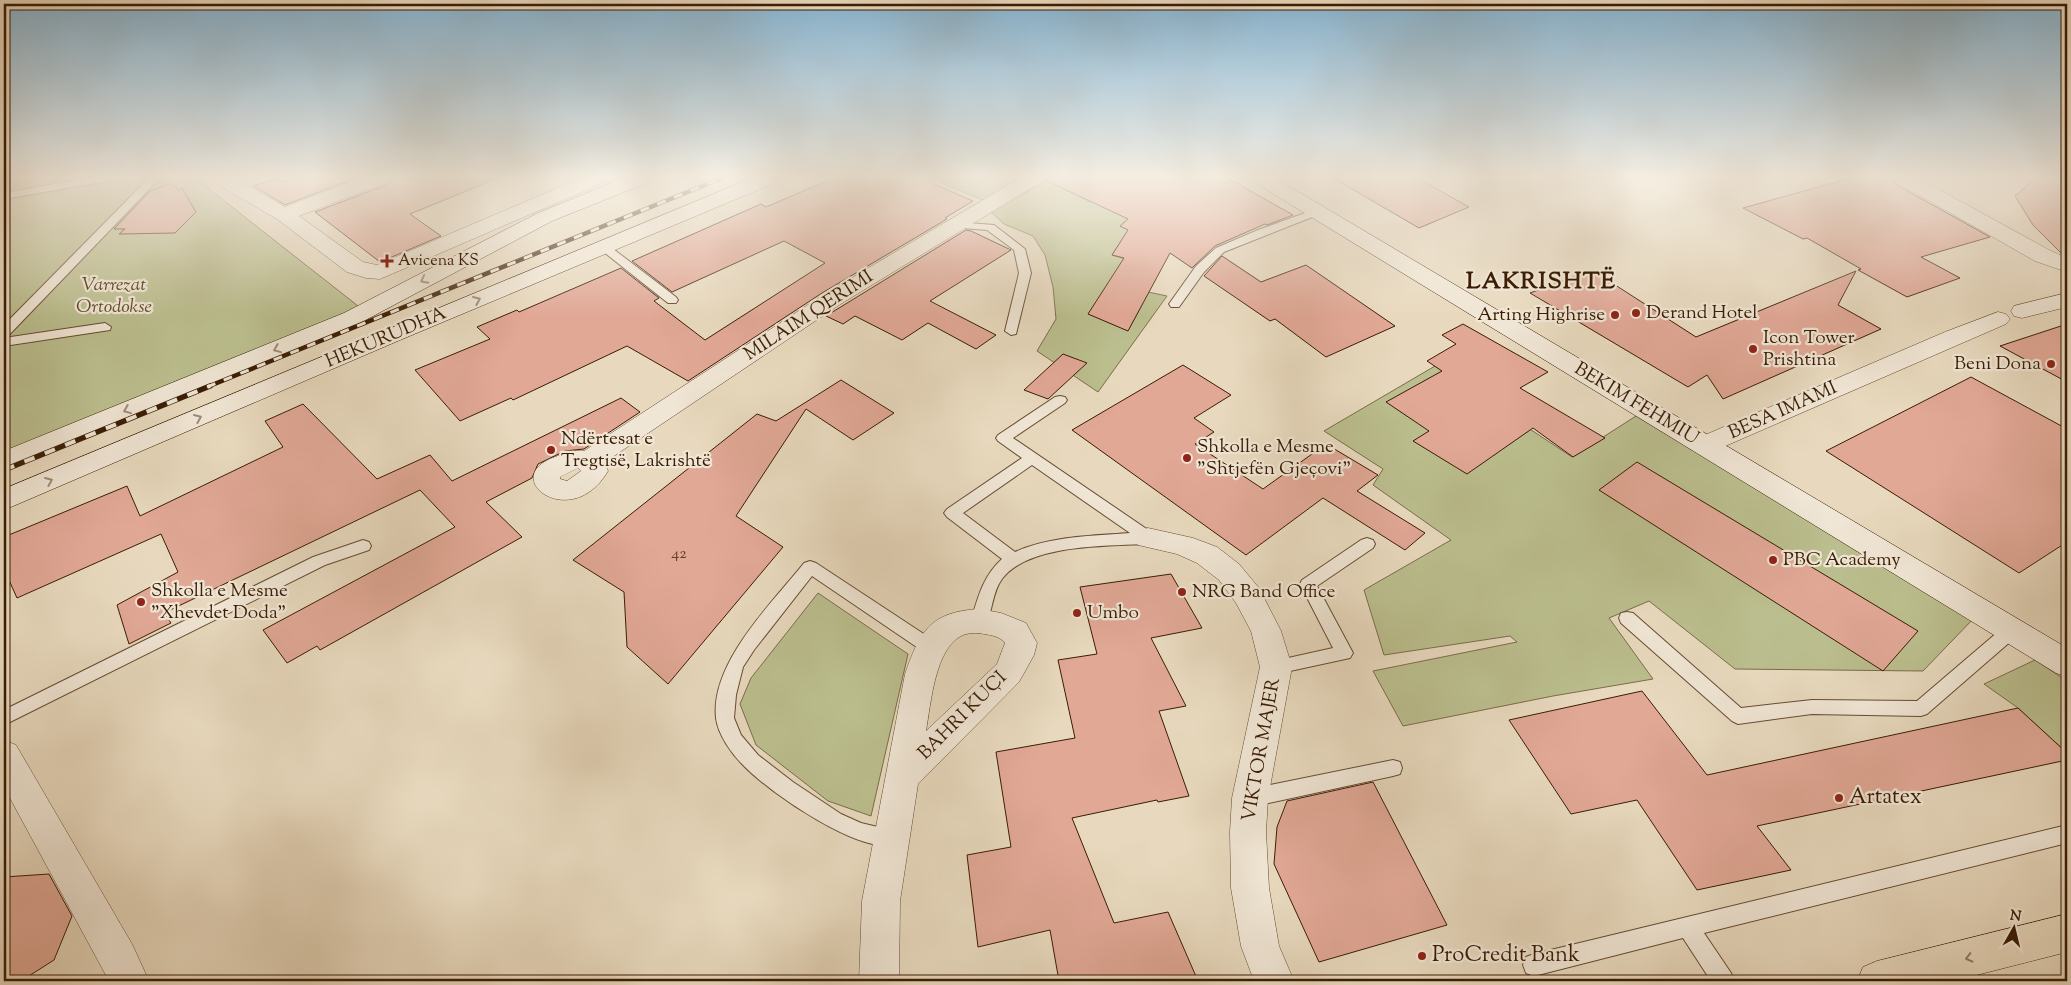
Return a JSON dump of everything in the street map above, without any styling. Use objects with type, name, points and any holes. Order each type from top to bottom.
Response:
[{"type":"main road","points":[[1877,981],[2067,934]]},
{"type":"street","points":[[296,224],[355,267],[366,271],[380,272],[491,224]]},
{"type":"street","name":"HEKURUDHA","points":[[4,461],[352,318],[532,224]]},
{"type":"street","name":"HEKURUDHA","points":[[4,500],[659,224]]},
{"type":"street","name":"BEKIM FEHMIU","points":[[1336,224],[2067,664]]},
{"type":"street","points":[[1986,224],[2043,256],[2067,266]]},
{"type":"street","name":"MILAIM QERIMI","points":[[588,461],[831,300],[954,225]]},
{"type":"street","points":[[2022,311],[2067,300]]},
{"type":"street","name":"BESA IMAMI","points":[[1707,447],[1714,441],[1998,319]]},
{"type":"street","name":"VIKTOR MAJER","points":[[1148,538],[1184,545],[1207,555],[1230,572],[1248,596],[1261,622],[1276,667],[1250,798],[1248,832],[1250,888],[1260,946],[1274,981]]},
{"type":"street","name":"BAHRI KUÇI","points":[[879,981],[881,901],[892,838],[921,674],[930,646],[944,631],[960,622],[979,621],[1001,625],[1015,632],[1021,643],[1018,655],[1008,673],[903,776]]},
{"type":"street","points":[[4,755],[118,958],[129,981]]},
{"type":"lane","points":[[4,332],[110,224]]},
{"type":"lane","points":[[1175,304],[1200,269],[1220,250],[1286,224]]},
{"type":"lane","points":[[954,225],[990,227],[1019,249],[1025,273],[1011,331]]},
{"type":"lane","points":[[604,247],[672,300]]},
{"type":"lane","points":[[4,342],[105,328]]},
{"type":"lane","name":"VIKTOR MAJER","points":[[1060,400],[1004,438],[1148,538]]},
{"type":"lane","points":[[1013,559],[952,513],[1032,458]]},
{"type":"lane","points":[[979,621],[991,583],[998,571],[1013,559],[1037,550],[1082,543],[1148,538]]},
{"type":"lane","points":[[1276,667],[1344,653],[1308,584],[1368,544]]},
{"type":"lane","points":[[4,718],[319,561],[363,546]]},
{"type":"lane","points":[[892,838],[859,832],[834,820],[751,761],[733,739],[725,718],[727,695],[735,666],[748,645],[810,567],[930,646]]},
{"type":"lane","points":[[1627,618],[1738,716],[1812,706],[1922,709],[2012,630]]},
{"type":"lane","points":[[1250,798],[1394,768]]},
{"type":"lane","points":[[1534,965],[2067,834]]},
{"type":"lane","points":[[1688,928],[1723,981]]},
{"type":"green space","name":"Varrezat Ortodokse","points":[[4,224],[254,224],[367,313],[4,457]]},
{"type":"green space","points":[[1004,224],[1122,224],[1120,226],[1128,230],[1112,255],[1126,259],[1148,292],[1167,296],[1098,392],[1037,351],[1056,319],[1053,287],[1045,255],[1033,236]]},
{"type":"green space","points":[[1435,366],[1572,457],[1636,416],[1974,618],[1923,671],[1735,669],[1649,601],[1609,618],[1653,679],[1553,696],[1403,726],[1373,671],[1517,642],[1510,636],[1384,655],[1364,590],[1451,540],[1373,485],[1383,469],[1324,431]]},
{"type":"green space","points":[[818,593],[908,654],[871,816],[828,801],[756,745],[740,704],[751,678]]},
{"type":"green space","points":[[2035,660],[2067,681],[2067,753],[2018,708],[1984,684]]},
{"type":"building","points":[[119,224],[184,224],[175,233],[119,234],[125,229],[114,229]]},
{"type":"building","points":[[331,224],[424,224],[441,236],[380,262]]},
{"type":"building","points":[[716,224],[939,224],[822,293],[688,381],[627,346],[513,400],[511,398],[460,421],[415,370],[490,339],[477,327],[517,310],[519,312],[621,268],[659,298],[654,301],[705,340],[825,263],[784,241],[672,292],[632,261]]},
{"type":"building","points":[[1122,224],[1270,224],[1265,224],[1215,246],[1192,268],[1170,253],[1128,331],[1088,314],[1124,258],[1112,255],[1128,230],[1120,226]]},
{"type":"building","points":[[1412,224],[1429,224],[1419,228]]},
{"type":"building","points":[[1774,224],[1967,224],[1990,237],[1921,257],[1960,278],[1907,297],[1858,270],[1861,269],[1807,238],[1803,239]]},
{"type":"building","points":[[2067,224],[2067,256],[2061,253],[2033,225]]},
{"type":"building","points":[[966,230],[1011,250],[930,301],[996,335],[976,349],[928,323],[902,340],[855,316],[843,324],[826,316]]},
{"type":"building","points":[[1222,256],[1261,282],[1306,265],[1395,326],[1326,357],[1275,319],[1270,321],[1204,276]]},
{"type":"building","name":"Icon Tower Prishtina","points":[[1592,270],[1696,337],[1856,271],[1838,305],[1881,329],[1723,399],[1707,375],[1688,387],[1530,293]]},
{"type":"building","points":[[1463,324],[1548,372],[1520,388],[1605,438],[1573,457],[1533,428],[1467,474],[1413,441],[1429,431],[1386,402],[1442,371],[1427,361],[1456,344],[1442,335]]},
{"type":"building","name":"Beni Dona","points":[[2067,324],[2067,382],[2000,346]]},
{"type":"building","points":[[1063,354],[1087,363],[1048,399],[1024,390]]},
{"type":"building","points":[[1183,365],[1231,395],[1194,418],[1214,432],[1195,444],[1263,489],[1326,444],[1378,475],[1357,491],[1425,533],[1405,550],[1323,498],[1246,555],[1072,430]]},
{"type":"building","points":[[1971,377],[2067,429],[2067,542],[2019,573],[1826,451]]},
{"type":"building","points":[[841,380],[894,413],[853,440],[806,409],[736,516],[783,547],[668,684],[627,647],[624,592],[573,560],[757,414],[776,421]]},
{"type":"building","points":[[621,398],[640,412],[584,449],[565,451],[538,464],[532,478],[486,502],[522,537],[320,650],[317,646],[287,663],[263,630],[455,527],[420,490],[164,613],[171,623],[129,644],[117,605],[178,572],[161,534],[17,598],[4,569],[4,537],[127,486],[140,516],[283,447],[265,421],[303,404],[377,479],[430,455],[452,481]]},
{"type":"building","points":[[1637,462],[1918,631],[1883,671],[1599,490]]},
{"type":"building","points":[[1171,574],[1202,628],[1151,638],[1186,706],[1159,711],[1189,796],[1158,802],[1157,800],[1072,818],[1114,923],[1168,912],[1198,981],[1059,981],[1050,930],[978,947],[967,855],[1011,847],[996,752],[1075,738],[1058,660],[1097,654],[1080,587]]},
{"type":"building","points":[[1642,691],[1707,775],[2018,708],[2067,753],[2067,760],[1757,826],[1791,870],[1697,890],[1637,800],[1571,814],[1509,720]]},
{"type":"building","points":[[1373,782],[1447,925],[1319,962],[1274,864],[1277,827],[1287,801]]},
{"type":"building","points":[[49,874],[72,916],[54,960],[21,981],[4,981],[4,877]]},
{"type":"railway","points":[[207,387],[609,224]]},
{"type":"railway","points":[[4,470],[210,386]]},
{"type":"place","name":"Avicena KS","points":[[387,261]]},
{"type":"place","name":"Derand Hotel","points":[[1636,313]]},
{"type":"place","name":"Arting Highrise","points":[[1615,315]]},
{"type":"place","name":"Icon Tower Prishtina","points":[[1753,349]]},
{"type":"place","name":"Beni Dona","points":[[2051,364]]},
{"type":"place","name":"Ndërtesat e Tregtisë, Lakrishtë","points":[[551,450]]},
{"type":"place","name":"Shkolla e Mesme \"Shtjefën Gjeçovi\"","points":[[1187,458]]},
{"type":"place","name":"PBC Academy","points":[[1773,560]]},
{"type":"place","name":"NRG Band Office","points":[[1182,592]]},
{"type":"place","name":"Shkolla e Mesme \"Xhevdet Doda\"","points":[[141,602]]},
{"type":"place","name":"Umbo","points":[[1077,613]]},
{"type":"place","name":"Artatex","points":[[1839,798]]},
{"type":"place","name":"ProCredit Bank","points":[[1422,956]]},
{"type":"district","name":"LAKRISHTË","points":[[1541,282]]}]
